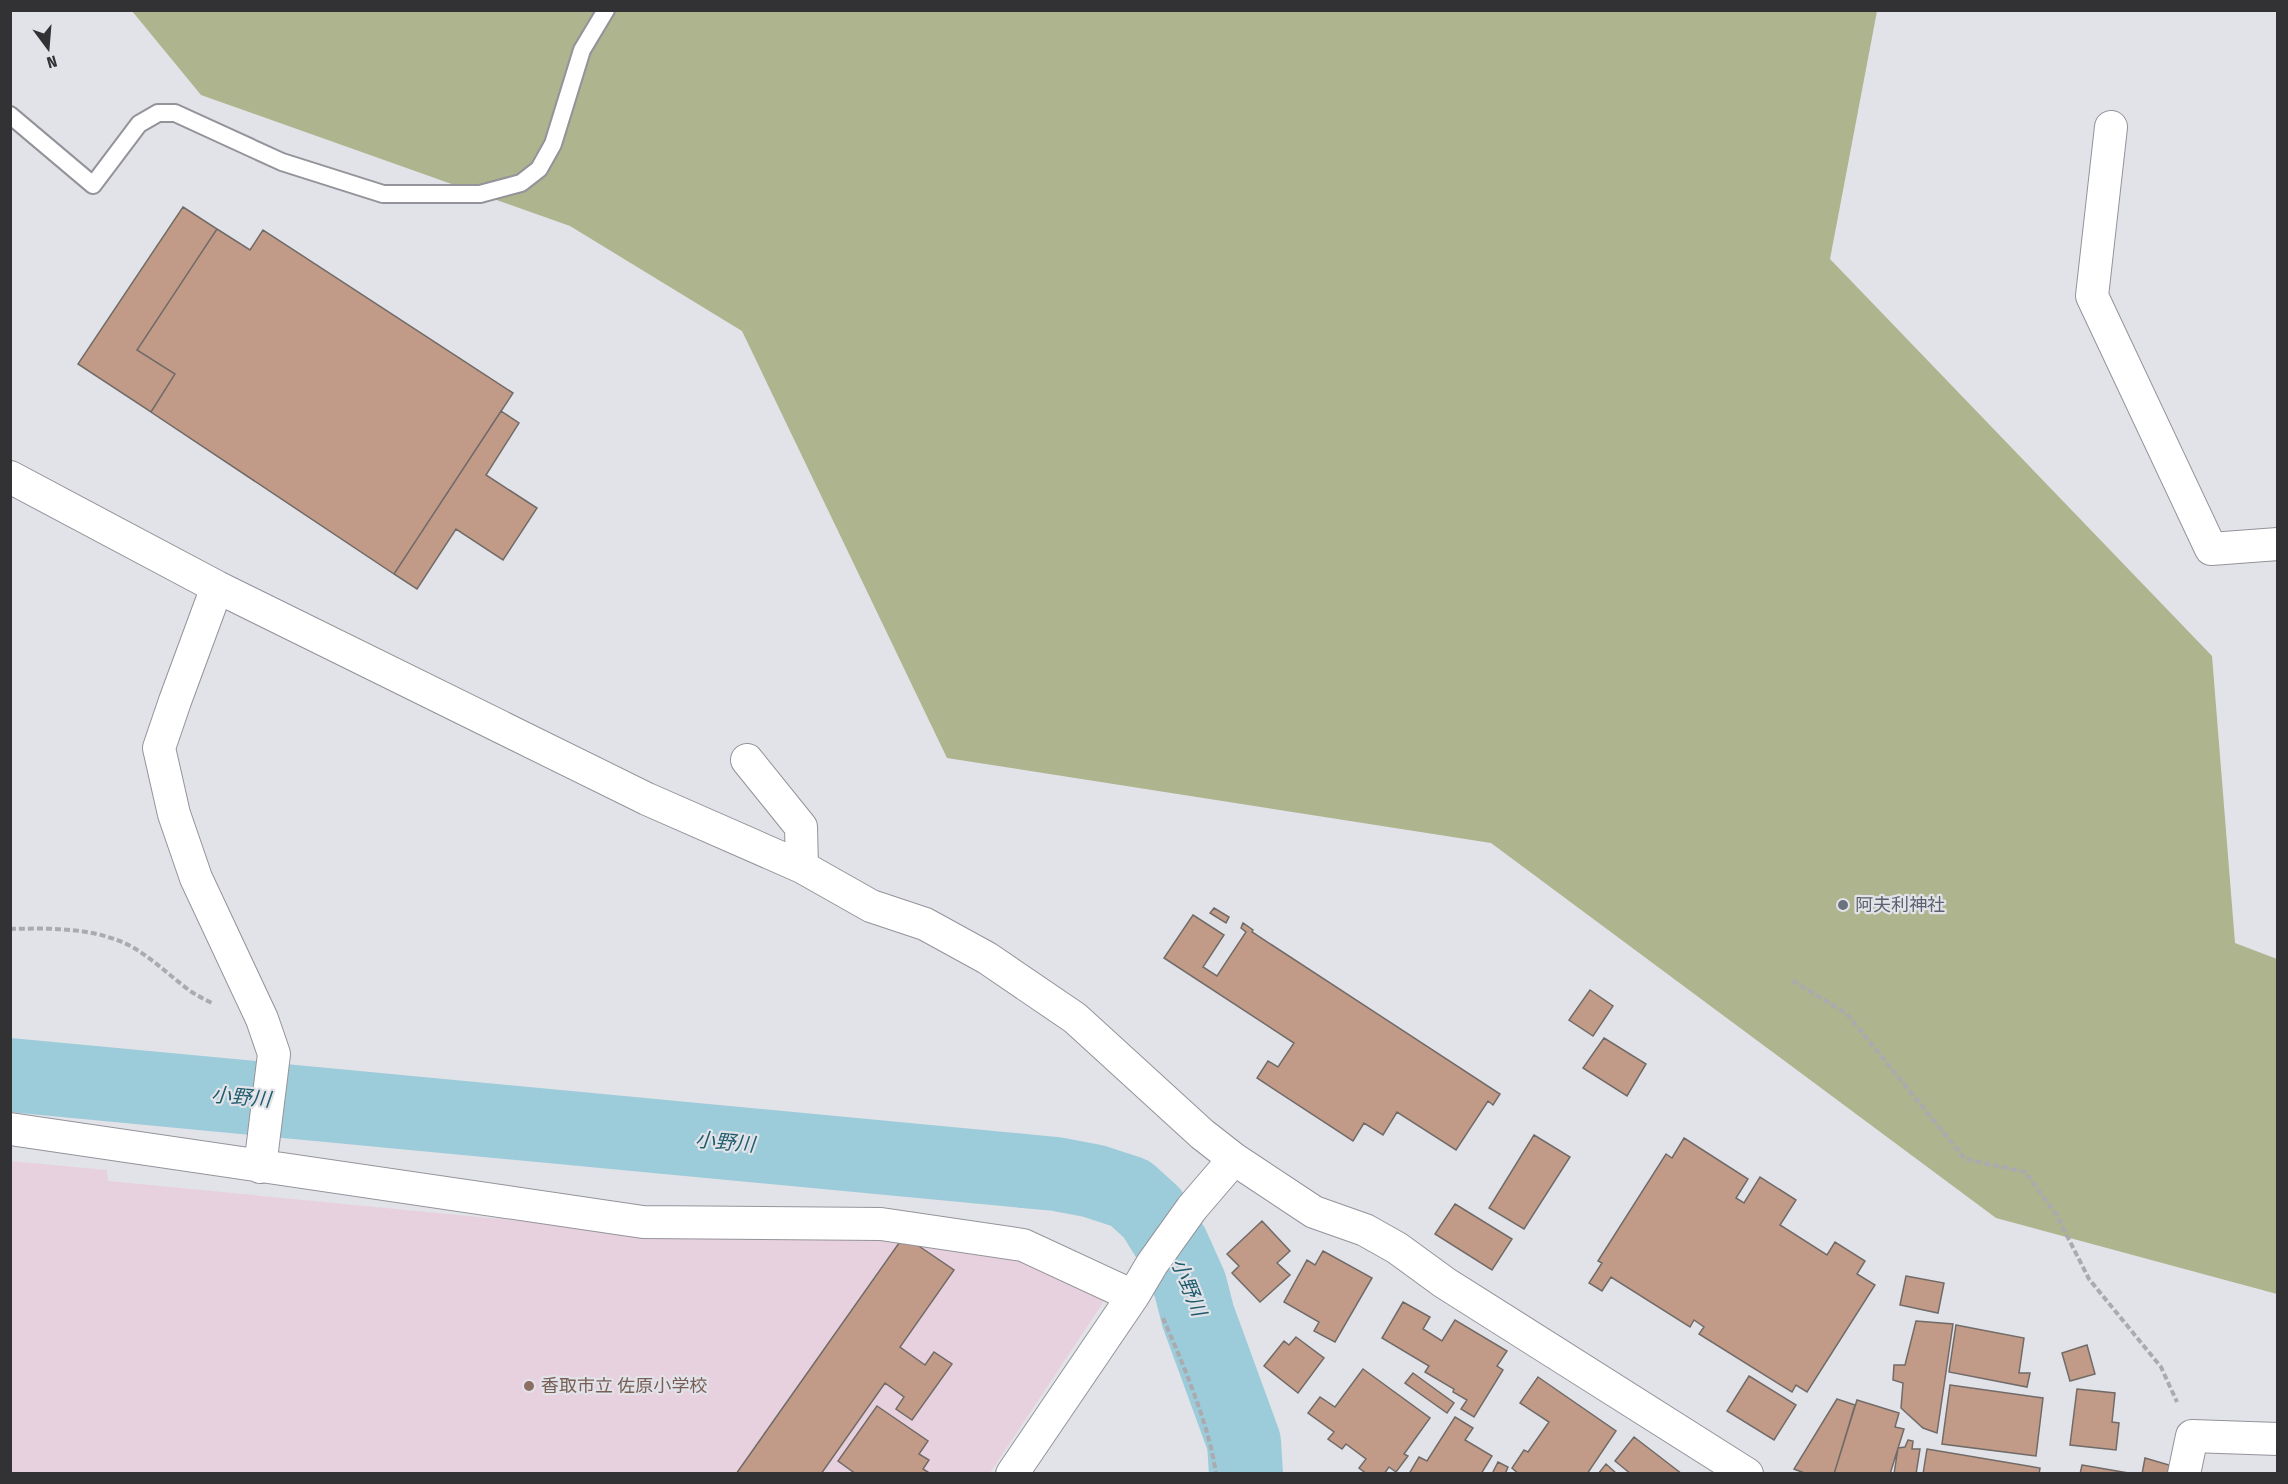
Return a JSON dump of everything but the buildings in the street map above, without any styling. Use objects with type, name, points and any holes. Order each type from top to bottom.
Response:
[{"type":"street","points":[[2111,128],[2091,296],[2211,549],[2277,544]]},
{"type":"street","points":[[10,477],[217,587],[647,799],[802,867],[871,906],[925,924],[997,964],[1075,1018],[1202,1134],[1234,1159],[1314,1212],[1365,1230],[1397,1248],[1445,1283],[1747,1473]]},
{"type":"street","points":[[217,587],[159,748],[174,814],[196,878],[262,1019],[274,1054],[260,1167]]},
{"type":"street","points":[[747,760],[801,827],[802,867]]},
{"type":"street","points":[[10,1129],[643,1222],[880,1224],[1023,1245],[1143,1279]]},
{"type":"street","points":[[1012,1473],[1192,1208],[1234,1159]]},
{"type":"street","points":[[2184,1473],[2192,1436],[2277,1439]]},
{"type":"lane","points":[[10,116],[93,185],[139,124],[158,113],[175,113],[282,162],[383,194],[480,194],[521,183],[539,169],[553,144],[582,50],[606,10]]},
{"type":"path","points":[[10,929],[53,928],[92,933],[132,947],[164,968],[190,991],[224,1010],[262,1019]]},
{"type":"path","points":[[1793,981],[1846,1013],[1965,1159],[2025,1172],[2056,1214],[2089,1279],[2161,1367],[2192,1436]]},
{"type":"path","points":[[1143,1279],[1175,1346],[1197,1405],[1216,1473]]},
{"type":"shaded area","name":"香取市立 佐原小学校","points":[[10,1161],[107,1170],[108,1181],[644,1233],[880,1234],[1022,1253],[1106,1298],[990,1473],[11,1473]]},
{"type":"green space","points":[[132,11],[1877,11],[1830,259],[2212,656],[2235,943],[2277,959],[2277,1294],[1996,1218],[1491,843],[947,758],[742,331],[570,226],[201,95]]},
{"type":"water","points":[[1196,1237],[1274,1462],[1275,1473],[1225,1473],[1223,1445],[1158,1280]]},
{"type":"waterway","name":"小野川","points":[[10,1075],[1056,1174],[1093,1181],[1130,1193],[1152,1213],[1172,1245],[1190,1285],[1198,1316],[1244,1442],[1246,1474]]},
{"type":"place","name":"阿夫利神社","points":[[1843,905]]},
{"type":"place","name":"香取市立 佐原小学校","points":[[529,1386]]}]
